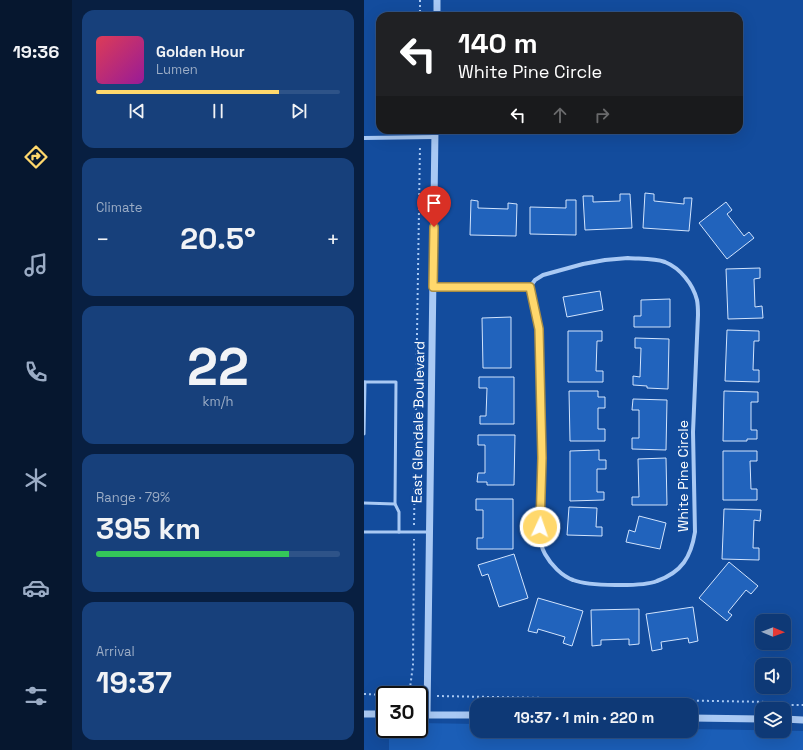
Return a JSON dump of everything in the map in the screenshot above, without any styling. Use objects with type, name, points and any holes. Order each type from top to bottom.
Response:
[{"type":"street","points":[[436,12],[437,0]]},
{"type":"street","points":[[364,138],[420,137],[435,134]]},
{"type":"street","name":"East Glendale Boulevard","points":[[427,686],[435,134]]},
{"type":"street","name":"White Pine Circle","points":[[628,258],[649,259],[666,262],[677,269],[687,279],[694,291],[697,300],[698,315],[693,432],[695,532],[693,546],[687,559],[678,569],[666,578],[653,583],[638,585],[585,584],[572,580],[560,572],[550,563],[544,554],[541,542],[540,527],[542,458],[539,329],[530,287],[535,280],[543,275],[582,264],[628,258]]},
{"type":"street","points":[[433,287],[530,287]]},
{"type":"street","points":[[364,714],[376,714]]},
{"type":"street","points":[[428,715],[470,715]]},
{"type":"street","points":[[698,718],[755,719]]},
{"type":"street","points":[[791,719],[803,720]]},
{"type":"lane","points":[[364,434],[365,382],[396,382],[394,504],[399,512],[399,532]]},
{"type":"lane","points":[[364,503],[394,504]]},
{"type":"lane","points":[[364,532],[430,532]]},
{"type":"path","points":[[420,0],[420,12]]},
{"type":"path","points":[[410,686],[413,665],[420,137]]},
{"type":"path","points":[[364,694],[376,694]]},
{"type":"path","points":[[428,696],[762,702],[784,705],[803,705]]},
{"type":"shaded area","points":[[428,723],[470,724],[470,738],[698,738],[698,729],[755,730],[755,738],[791,738],[791,731],[803,731],[803,750],[389,750],[389,738],[428,738]]},
{"type":"building","points":[[645,193],[654,194],[654,201],[684,204],[684,198],[692,198],[689,231],[643,228]]},
{"type":"building","points":[[620,194],[630,194],[632,228],[585,230],[583,196],[593,196],[593,202],[620,201]]},
{"type":"building","points":[[471,200],[478,201],[478,208],[508,209],[508,203],[517,204],[516,236],[470,235]]},
{"type":"building","points":[[566,200],[576,200],[576,235],[530,234],[530,207],[566,208]]},
{"type":"building","points":[[726,202],[732,210],[727,214],[744,236],[749,232],[754,238],[727,259],[699,223]]},
{"type":"building","points":[[760,268],[760,278],[754,279],[755,307],[762,306],[763,318],[728,319],[726,269]]},
{"type":"building","points":[[600,291],[603,310],[567,317],[563,297]]},
{"type":"building","points":[[670,299],[670,327],[634,327],[634,316],[641,316],[641,300]]},
{"type":"building","points":[[511,317],[511,368],[483,368],[482,318]]},
{"type":"building","points":[[727,330],[759,331],[759,341],[754,341],[753,370],[759,370],[759,382],[725,381]]},
{"type":"building","points":[[568,331],[602,331],[602,341],[597,341],[596,371],[603,371],[603,382],[568,382]]},
{"type":"building","points":[[635,338],[669,339],[668,389],[647,388],[647,386],[633,385],[633,376],[640,377],[641,348],[635,348]]},
{"type":"building","points":[[479,377],[514,377],[514,424],[480,424],[480,416],[486,416],[487,388],[479,388]]},
{"type":"building","points":[[569,391],[598,391],[598,397],[605,397],[605,408],[598,408],[598,429],[605,429],[605,441],[570,441]]},
{"type":"building","points":[[724,391],[758,392],[758,402],[751,402],[751,430],[757,430],[757,439],[747,439],[747,441],[723,441]]},
{"type":"building","points":[[633,399],[667,400],[666,450],[632,449],[632,438],[639,438],[639,410],[632,410]]},
{"type":"building","points":[[478,435],[515,435],[514,485],[487,485],[487,482],[477,482],[478,473],[485,473],[485,445],[478,445]]},
{"type":"building","points":[[599,450],[599,460],[606,460],[606,469],[597,469],[597,492],[604,492],[604,500],[570,501],[570,451]]},
{"type":"building","points":[[723,451],[757,451],[757,461],[750,461],[751,489],[757,489],[757,500],[723,500]]},
{"type":"building","points":[[666,458],[667,505],[632,505],[632,497],[639,497],[638,459]]},
{"type":"building","points":[[476,499],[513,499],[513,549],[477,549],[477,538],[483,538],[483,510],[476,510]]},
{"type":"building","points":[[569,507],[597,508],[596,527],[602,527],[602,536],[567,535]]},
{"type":"building","points":[[724,509],[761,510],[760,521],[754,520],[753,548],[759,548],[759,560],[722,559]]},
{"type":"building","points":[[639,516],[666,523],[660,549],[626,542],[629,530],[635,532]]},
{"type":"building","points":[[514,554],[528,598],[499,607],[488,574],[482,576],[478,565]]},
{"type":"building","points":[[729,562],[758,586],[751,594],[746,590],[728,612],[732,615],[727,621],[699,598]]},
{"type":"building","points":[[538,598],[583,611],[572,646],[563,643],[565,637],[538,629],[537,633],[528,631]]},
{"type":"building","points":[[693,607],[698,641],[689,643],[688,638],[661,642],[662,649],[652,651],[646,614]]},
{"type":"building","points":[[639,609],[639,644],[629,645],[629,639],[601,640],[601,645],[592,646],[591,610]]},
{"type":"route","points":[[434,227],[433,287],[530,287],[537,312],[539,329],[542,458],[540,527]]}]
